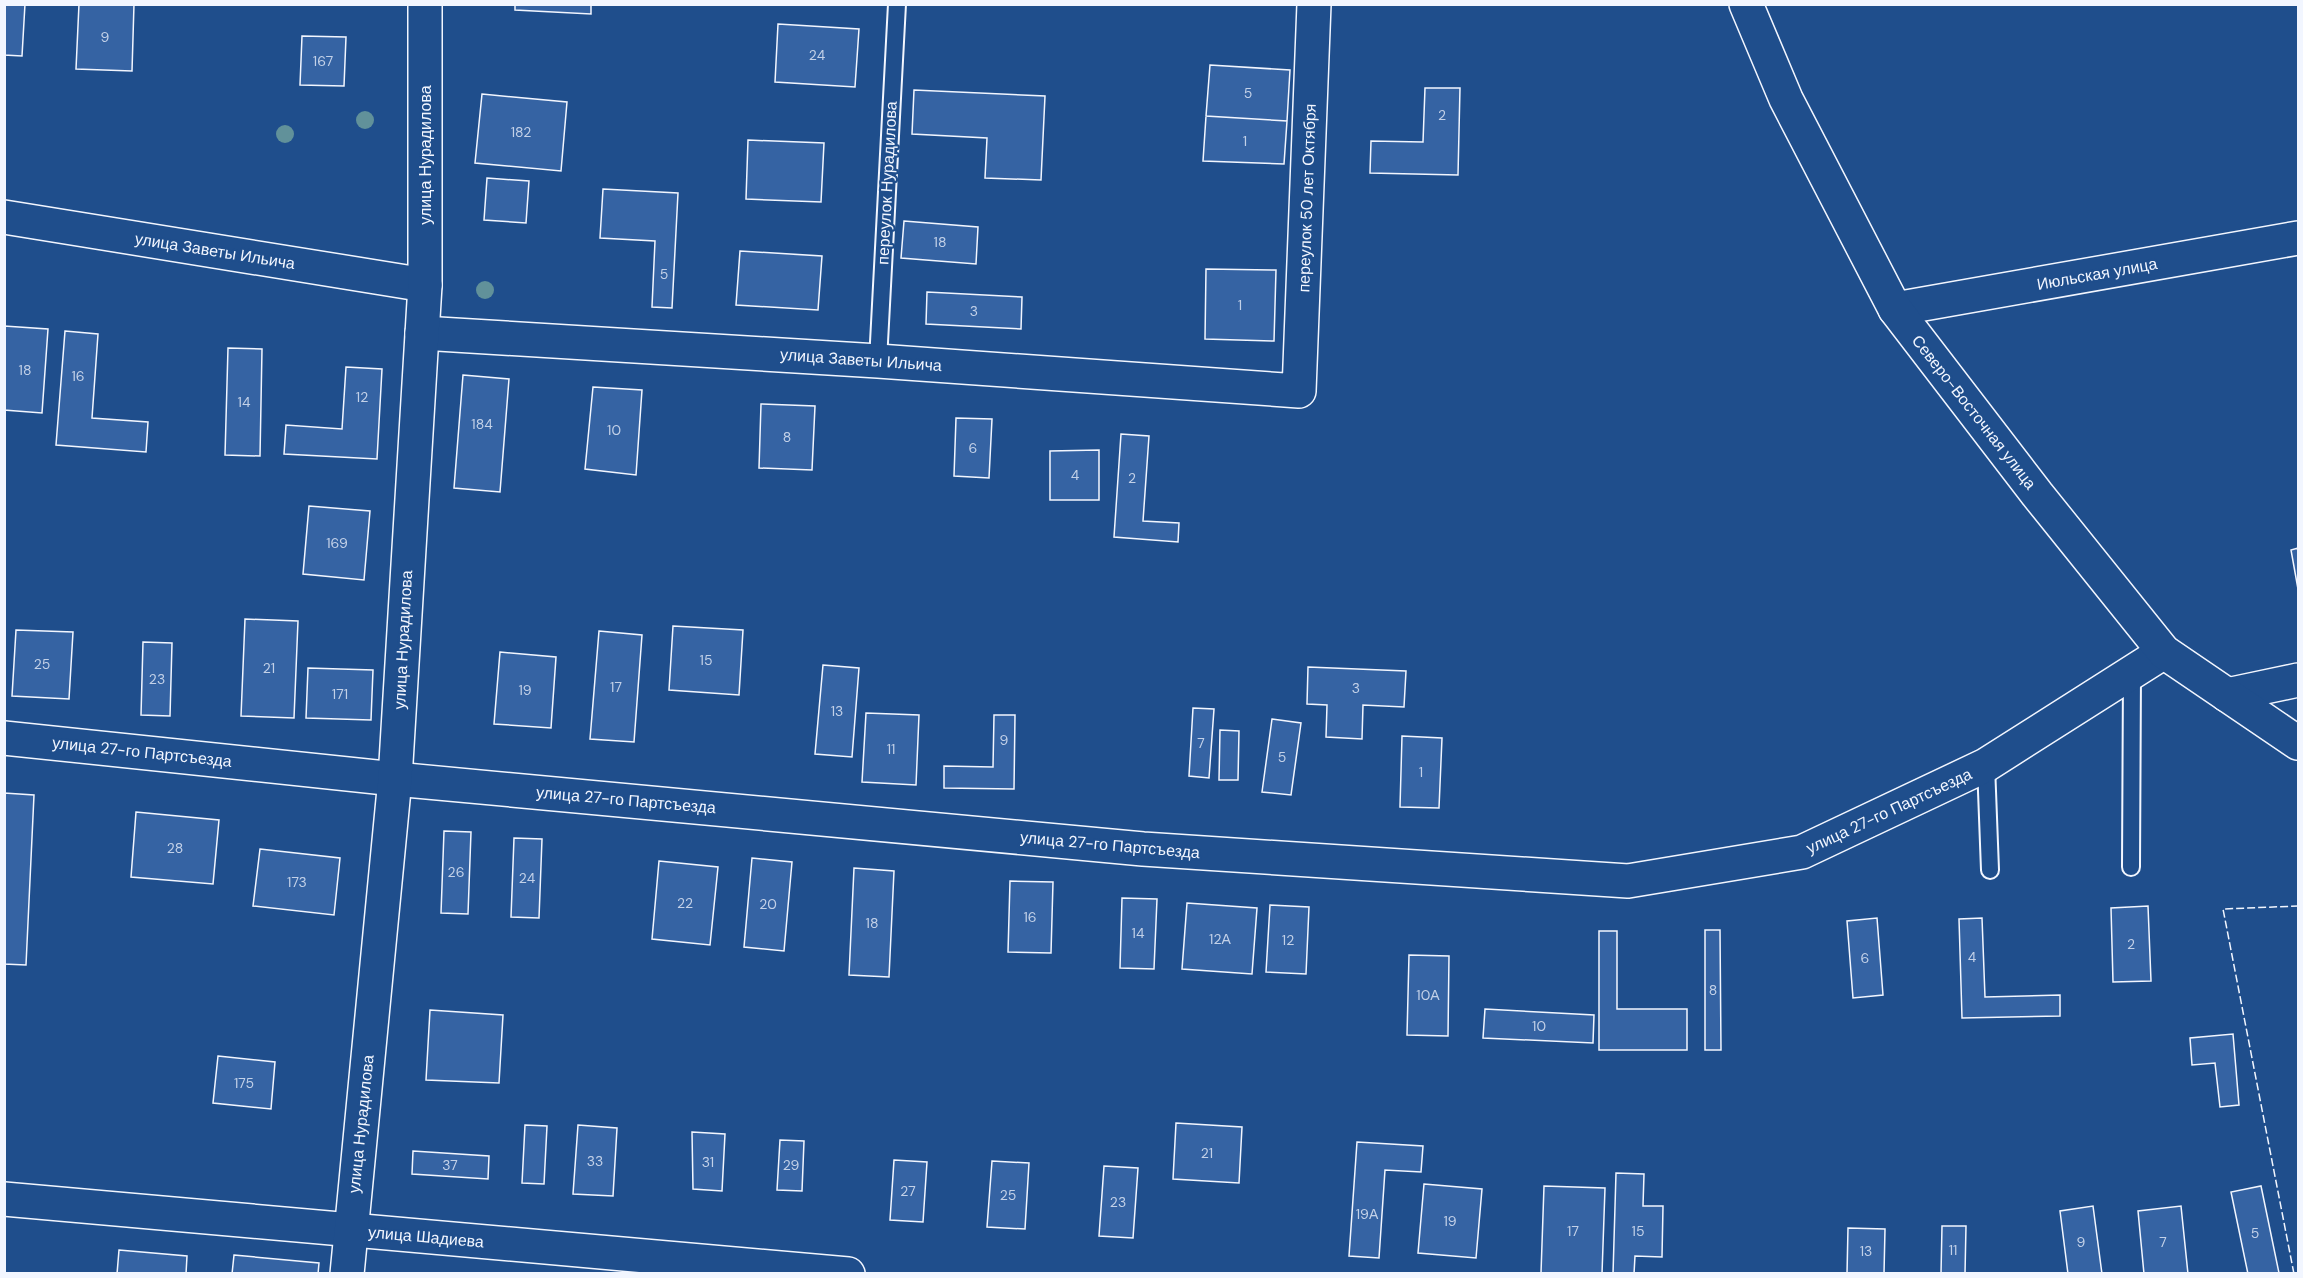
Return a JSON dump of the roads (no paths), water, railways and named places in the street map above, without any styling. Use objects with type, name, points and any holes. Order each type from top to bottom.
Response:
[{"type":"street","name":"улица Нурадилова","points":[[347,1274],[395,778],[425,285],[425,4]]},
{"type":"street","name":"переулок 50 лет Октября","points":[[1299,391],[1314,4]]},
{"type":"street","name":"Северо-Восточная улица","points":[[1746,4],[1786,99],[1895,309],[2037,494],[2164,652],[2298,743]]},
{"type":"street","name":"улица Заветы Ильича","points":[[4,217],[425,285]]},
{"type":"street","name":"Июльская улица","points":[[1895,309],[2298,238]]},
{"type":"street","name":"улица Заветы Ильича","points":[[422,333],[878,361],[1299,391]]},
{"type":"street","name":"улица 27-го Партсъезда","points":[[4,738],[395,778],[1143,849],[1628,880],[1802,852],[1986,765],[2164,652]]},
{"type":"street","points":[[2227,695],[2298,680]]},
{"type":"street","name":"улица Шадиева","points":[[4,1199],[848,1274]]},
{"type":"lane","name":"переулок Нурадилова","points":[[878,361],[897,4]]},
{"type":"lane","points":[[2131,867],[2132,672]]},
{"type":"lane","points":[[1986,765],[1990,870]]}]
